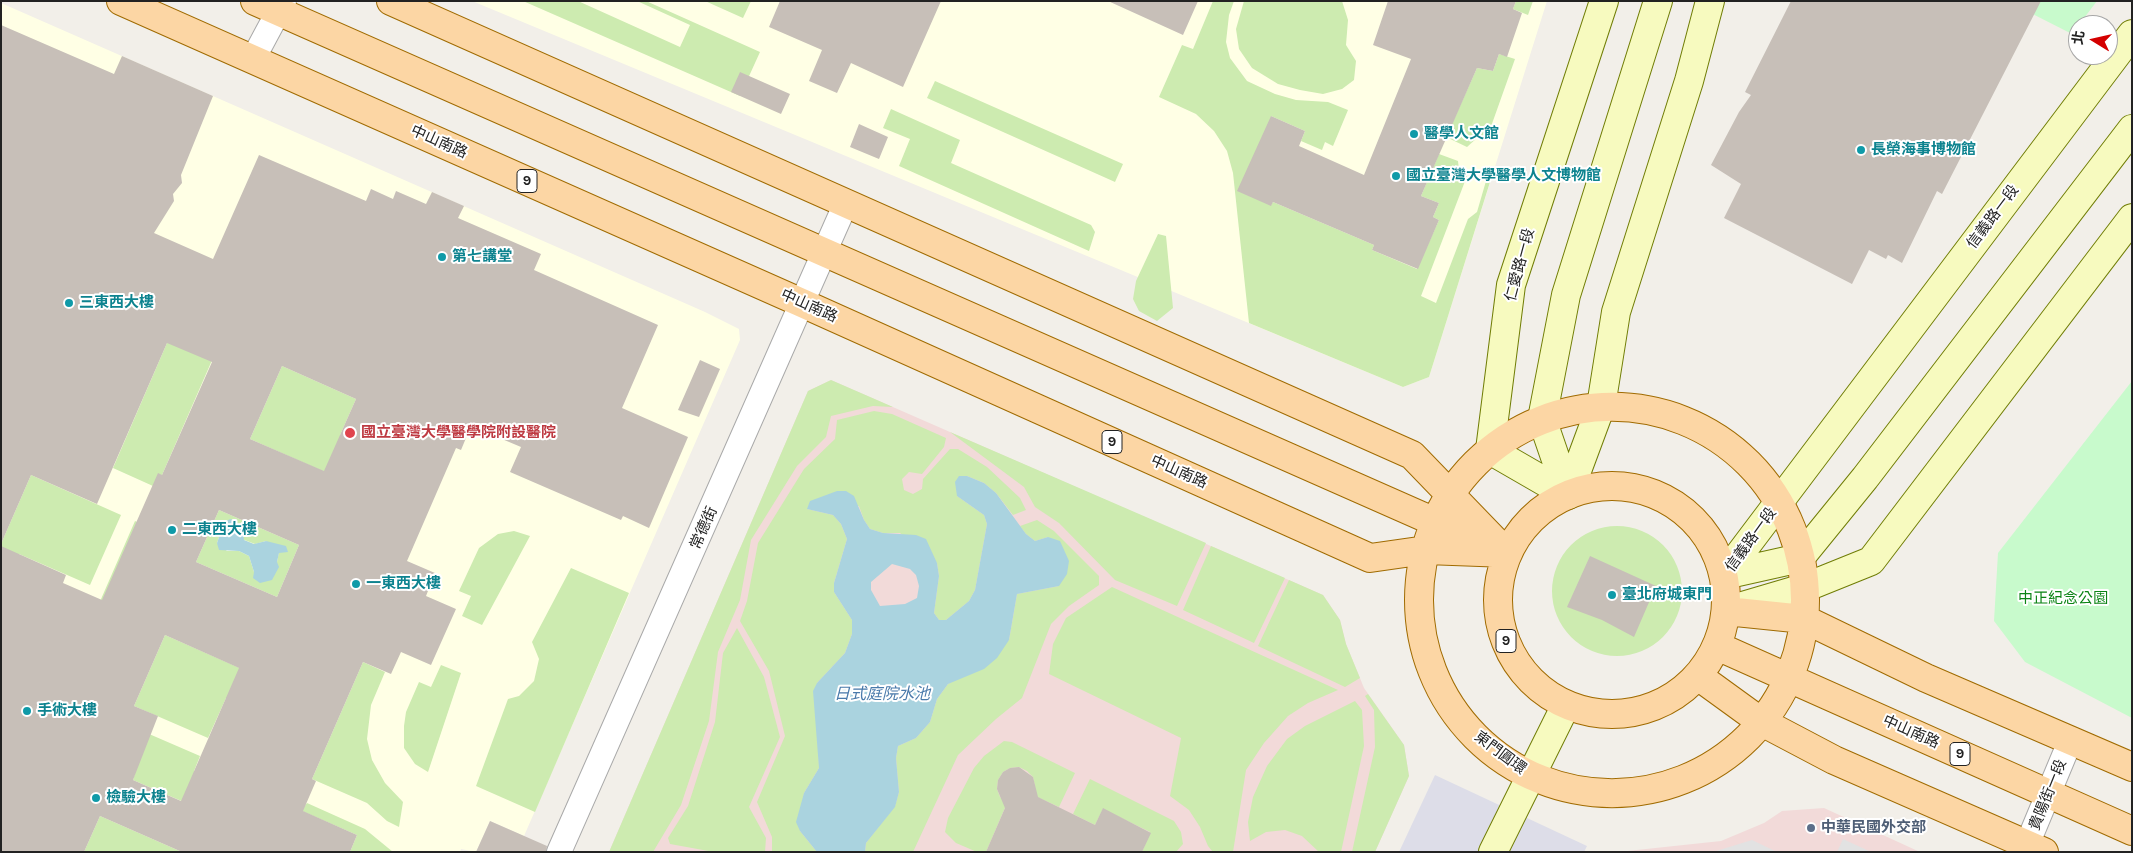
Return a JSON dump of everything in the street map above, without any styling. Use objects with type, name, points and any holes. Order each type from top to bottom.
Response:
[{"type":"main road","name":"中山南路","points":[[121,1],[802,303],[1370,558],[1426,550],[1507,553]]},
{"type":"main road","points":[[255,1],[282,7],[825,252],[1507,553]]},
{"type":"main road","points":[[391,1],[1412,455],[1507,553]]},
{"type":"main road","name":"仁愛路一段","points":[[1490,450],[1511,285],[1604,1]]},
{"type":"main road","points":[[1568,496],[1542,420],[1566,295],[1658,1]]},
{"type":"main road","points":[[1568,496],[1601,406],[1614,321],[1689,81],[1710,1]]},
{"type":"main road","name":"信義路一段","points":[[1724,575],[2132,34]]},
{"type":"main road","points":[[1800,558],[1865,478],[2132,129]]},
{"type":"main road","points":[[1726,611],[1804,588],[1871,561],[2132,218]]},
{"type":"main road","name":"東門圓環","points":[[1601,406],[1632,407],[1654,411],[1690,422],[1716,437],[1740,455],[1761,477],[1778,502],[1792,529],[1800,558],[1804,588],[1804,619],[1798,648],[1788,678],[1774,704],[1756,729],[1734,750],[1709,767],[1682,780],[1653,789],[1623,793],[1593,792],[1563,787],[1530,776],[1508,763],[1484,744],[1462,722],[1446,698],[1432,670],[1424,641],[1419,611],[1420,581],[1426,550],[1436,522],[1450,495],[1468,471],[1490,450],[1515,432],[1542,420],[1571,410],[1601,406]]},
{"type":"main road","points":[[1490,450],[1568,496]]},
{"type":"main road","name":"9","points":[[1605,485],[1624,485],[1658,494],[1688,514],[1701,527],[1719,558],[1724,575],[1726,611],[1717,646],[1698,676],[1670,699],[1654,707],[1636,712],[1601,714],[1566,705],[1536,686],[1513,658],[1506,641],[1500,624],[1498,597],[1501,570],[1507,553],[1527,523],[1546,507],[1568,496],[1588,487],[1605,485]]},
{"type":"main road","name":"信義路一段","points":[[1724,575],[1800,558]]},
{"type":"main road","points":[[1726,611],[1804,619],[1926,678],[2071,738],[2132,767]]},
{"type":"main road","name":"中山南路","points":[[1717,646],[2132,831]]},
{"type":"main road","points":[[1698,676],[1760,721],[1834,760],[2032,850]]},
{"type":"main road","points":[[1493,852],[1566,705]]},
{"type":"street","points":[[253,59],[282,7]]},
{"type":"street","name":"常德街","points":[[559,852],[846,203]]},
{"type":"street","name":"貴陽街一段","points":[[2032,850],[2048,794],[2071,738]]},
{"type":"shaded area","points":[[472,1],[1547,1],[1429,377],[1403,387]]},
{"type":"shaded area","name":"國立臺灣大學醫學院附設醫院","points":[[1,3],[705,312],[739,329],[740,340],[524,836],[490,821],[476,852],[461,849],[460,852],[1,852]]},
{"type":"shaded area","points":[[831,380],[1323,595],[1340,620],[1346,644],[1364,688],[1404,745],[1409,776],[1375,852],[609,852],[808,391]]},
{"type":"shaded area","points":[[1435,775],[1587,846],[1584,852],[1399,852]]},
{"type":"shaded area","name":"中華民國外交部","points":[[1824,808],[1920,852],[1618,852],[1721,841],[1764,823],[1782,811]]},
{"type":"shaded area","points":[[1843,839],[1871,852],[1837,852]]},
{"type":"shaded area","points":[[1752,840],[1777,852],[1713,852]]},
{"type":"green space","points":[[523,1],[578,1],[680,47],[690,25],[637,1],[646,1],[760,52],[740,96]]},
{"type":"green space","points":[[705,1],[751,1],[743,18]]},
{"type":"green space","points":[[1213,1],[1234,1],[1229,15],[1226,42],[1230,58],[1247,81],[1275,94],[1296,100],[1328,102],[1348,110],[1333,146],[1325,142],[1322,150],[1301,141],[1305,131],[1271,116],[1271,205],[1273,202],[1374,245],[1372,250],[1417,269],[1439,220],[1433,217],[1439,203],[1421,196],[1439,154],[1458,161],[1459,170],[1467,176],[1421,296],[1436,303],[1468,219],[1477,212],[1486,181],[1490,182],[1429,377],[1403,387],[1249,323],[1233,173],[1227,151],[1214,131],[1196,114],[1159,97],[1182,45],[1193,49]]},
{"type":"green space","points":[[1244,1],[1342,1],[1348,20],[1346,45],[1356,61],[1354,80],[1342,89],[1323,94],[1278,84],[1252,68],[1239,49],[1236,29]]},
{"type":"green space","points":[[1516,1],[1533,1],[1528,15],[1513,9]]},
{"type":"green space","points":[[2007,1],[2097,1],[2086,15],[2068,15],[2068,32]]},
{"type":"green space","points":[[1499,54],[1515,59],[1488,135],[1478,137],[1467,147],[1446,137],[1477,68],[1493,71]]},
{"type":"green space","points":[[935,81],[1123,164],[1115,182],[927,98]]},
{"type":"green space","points":[[891,109],[960,140],[951,163],[1091,225],[1095,232],[1089,251],[899,166],[910,139],[883,128]]},
{"type":"green space","points":[[1158,234],[1166,236],[1173,308],[1157,321],[1139,311],[1133,299],[1136,281]]},
{"type":"green space","points":[[240,296],[162,475],[153,486],[113,468],[167,343]]},
{"type":"green space","points":[[282,366],[356,399],[340,435],[352,484],[250,439]]},
{"type":"green space","points":[[831,380],[893,407],[873,406],[831,416],[826,437],[797,466],[751,540],[740,600],[718,652],[709,721],[681,805],[653,852],[609,852],[808,391]]},
{"type":"green space","name":"中正紀念公園","points":[[2132,381],[2132,718],[2025,662],[1994,621],[1998,553]]},
{"type":"green space","points":[[874,411],[892,414],[946,438],[944,447],[922,474],[909,472],[902,479],[904,490],[913,494],[922,489],[923,479],[950,449],[958,449],[987,467],[1020,498],[1026,510],[1013,515],[996,493],[984,483],[967,476],[957,496],[984,515],[987,524],[975,590],[969,601],[946,620],[939,620],[934,613],[939,576],[937,563],[900,533],[883,533],[870,529],[864,520],[859,506],[807,509],[833,515],[841,524],[847,539],[834,583],[834,592],[852,620],[852,634],[845,653],[817,683],[819,768],[804,793],[800,831],[817,852],[772,852],[772,837],[757,802],[785,736],[769,671],[740,621],[747,601],[758,543],[804,469],[835,439],[837,420]]},
{"type":"green space","points":[[950,432],[1206,543],[1177,606],[1115,580],[1059,523],[1035,507],[1024,487]]},
{"type":"green space","points":[[31,475],[121,515],[90,585],[19,554],[1,561],[1,544]]},
{"type":"green space","points":[[219,510],[299,545],[277,597],[196,562]],"holes":[[[221,531],[255,544],[266,541],[279,552],[277,562],[254,572],[249,556],[239,551],[227,551],[217,543]]]},
{"type":"green space","points":[[1037,520],[1054,531],[1099,576],[1099,585],[1069,606],[1051,624],[1022,698],[996,719],[958,755],[913,852],[865,852],[866,843],[895,806],[899,792],[896,758],[898,746],[916,738],[930,722],[937,699],[948,684],[961,677],[1009,640],[1017,594],[1059,586],[1048,537],[1035,541],[1020,526]]},
{"type":"green space","points":[[135,521],[137,522],[131,538],[134,540],[48,738],[108,764],[126,724],[200,756],[194,771],[224,784],[232,765],[281,789],[279,796],[304,807],[307,803],[365,829],[393,852],[350,852],[357,835],[231,780],[224,796],[220,794],[214,808],[196,800],[193,806],[133,780],[135,773],[119,767],[117,773],[42,740],[1,834],[1,829]]},
{"type":"green space","points":[[1617,526],[1642,531],[1663,545],[1677,566],[1682,591],[1677,616],[1663,637],[1642,651],[1617,656],[1592,651],[1571,637],[1557,616],[1552,591],[1557,566],[1571,545],[1592,531]]},
{"type":"green space","points":[[514,531],[530,536],[482,625],[462,616],[471,596],[459,591],[479,548],[498,534]]},
{"type":"green space","points":[[1211,546],[1285,578],[1254,643],[1183,610]]},
{"type":"green space","points":[[571,568],[629,593],[535,812],[476,786],[508,699],[519,696],[534,681],[539,659],[532,642]]},
{"type":"green space","points":[[1289,580],[1323,595],[1340,620],[1346,644],[1360,678],[1345,687],[1258,646]]},
{"type":"green space","points":[[1112,587],[1338,690],[1308,703],[1288,716],[1264,743],[1246,770],[1233,852],[1213,852],[1189,810],[1170,796],[1181,738],[1049,674],[1053,644],[1066,618]]},
{"type":"green space","points":[[737,628],[764,677],[780,737],[749,807],[766,838],[765,852],[714,852],[670,844],[668,838],[688,806],[715,722],[723,653]]},
{"type":"green space","points":[[165,635],[269,681],[256,711],[226,698],[208,738],[134,706]]},
{"type":"green space","points":[[363,662],[385,672],[371,705],[367,739],[372,760],[385,783],[403,802],[399,827],[387,821],[367,803],[312,779]]},
{"type":"green space","points":[[441,665],[461,673],[428,772],[415,764],[404,748],[404,726],[406,712],[419,682],[431,687]]},
{"type":"green space","points":[[1368,694],[1404,745],[1409,776],[1375,852],[1352,852],[1375,747],[1374,710],[1365,696]]},
{"type":"green space","points":[[1355,701],[1362,710],[1364,746],[1341,852],[1319,852],[1302,836],[1285,830],[1266,832],[1250,841],[1248,822],[1253,797],[1267,766],[1287,739],[1305,726]]},
{"type":"green space","points":[[1004,741],[1012,742],[1075,773],[1059,807],[1033,795],[1035,786],[1033,777],[1027,771],[1019,767],[1010,768],[1003,772],[998,780],[997,789],[1000,797],[1007,803],[986,852],[977,852],[956,843],[945,832],[948,818],[974,768],[984,756]]},
{"type":"green space","points":[[1090,779],[1174,821],[1181,832],[1183,844],[1176,852],[1142,852],[1150,832],[1103,809],[1095,825],[1073,814]]},
{"type":"green space","points":[[100,816],[182,852],[84,852]]},
{"type":"water","name":"日式庭院水池","points":[[959,476],[967,476],[984,483],[996,493],[1026,534],[1035,541],[1048,537],[1060,541],[1069,561],[1067,574],[1059,586],[1017,594],[1009,640],[997,658],[984,669],[948,684],[937,699],[930,722],[916,738],[898,746],[896,758],[899,792],[895,807],[866,843],[865,852],[817,852],[800,831],[796,822],[804,793],[819,768],[813,691],[817,683],[845,653],[852,634],[852,620],[834,592],[834,583],[847,539],[841,524],[833,515],[807,509],[810,501],[837,491],[846,491],[854,496],[870,529],[883,533],[916,535],[926,539],[937,563],[939,576],[934,613],[939,620],[946,620],[969,601],[975,590],[987,524],[984,515],[957,496],[955,482]],"holes":[[[892,564],[910,569],[916,575],[919,586],[917,598],[905,604],[880,606],[871,590],[871,582]]]},
{"type":"water","points":[[231,519],[242,526],[244,540],[254,544],[266,541],[286,546],[288,552],[279,553],[277,562],[279,567],[272,580],[260,583],[253,578],[254,572],[249,556],[239,551],[219,550],[217,543],[222,522]]},
{"type":"building","points":[[780,1],[941,1],[903,87],[851,63],[837,93],[809,81],[822,50],[769,27]]},
{"type":"building","points":[[1108,1],[1198,1],[1183,35]]},
{"type":"building","name":"醫學人文館","points":[[1388,1],[1516,1],[1513,9],[1522,13],[1507,57],[1499,54],[1493,71],[1477,68],[1421,196],[1439,203],[1433,217],[1439,220],[1418,269],[1372,250],[1374,245],[1273,202],[1271,206],[1237,191],[1271,116],[1305,131],[1299,146],[1364,175],[1411,59],[1373,45]]},
{"type":"building","points":[[1791,1],[2041,1],[1942,194],[1937,191],[1902,263],[1888,255],[1886,259],[1869,250],[1852,284],[1724,218],[1741,184],[1711,165],[1739,112],[1751,95],[1745,92]]},
{"type":"building","name":"國立臺灣大學醫學院附設醫院","points":[[1,25],[114,74],[122,56],[213,96],[181,175],[182,183],[173,194],[174,201],[154,233],[213,259],[259,155],[366,201],[371,189],[393,199],[396,191],[426,204],[432,192],[464,206],[458,218],[541,254],[534,270],[658,325],[622,408],[688,437],[649,528],[623,516],[621,520],[510,472],[521,447],[471,426],[461,450],[456,448],[407,561],[435,573],[426,596],[456,609],[431,665],[401,652],[391,674],[363,662],[312,779],[316,781],[303,811],[357,835],[350,852],[182,852],[100,816],[84,852],[1,852],[1,546],[66,575],[63,583],[102,600],[158,473],[162,475],[212,362],[167,343],[97,504],[31,475],[1,544]],"holes":[[[282,366],[356,399],[324,471],[250,439]],[[219,510],[299,545],[277,597],[196,562]],[[165,635],[239,668],[181,801],[133,780],[158,716],[134,706]]]},
{"type":"building","points":[[740,72],[790,94],[781,114],[731,92]]},
{"type":"building","points":[[859,124],[888,137],[879,159],[850,147]]},
{"type":"building","points":[[700,360],[720,369],[699,417],[678,410]]},
{"type":"building","name":"臺北府城東門","points":[[1590,556],[1656,586],[1634,637],[1602,620],[1567,607]]},
{"type":"building","points":[[1019,767],[1033,777],[1038,797],[1095,825],[1103,808],[1151,833],[1142,852],[986,852],[1005,808],[997,789],[998,780],[1003,772],[1010,768]]},
{"type":"building","points":[[490,821],[547,846],[546,852],[476,852]]},
{"type":"place","name":"醫學人文館","points":[[1414,134]]},
{"type":"place","name":"長榮海事博物館","points":[[1861,150]]},
{"type":"place","name":"國立臺灣大學醫學人文博物館","points":[[1396,176]]},
{"type":"place","name":"第七講堂","points":[[442,257]]},
{"type":"place","name":"三東西大樓","points":[[69,303]]},
{"type":"place","name":"國立臺灣大學醫學院附設醫院","points":[[350,433]]},
{"type":"place","name":"二東西大樓","points":[[172,530]]},
{"type":"place","name":"一東西大樓","points":[[356,584]]},
{"type":"place","name":"臺北府城東門","points":[[1612,595]]},
{"type":"place","name":"手術大樓","points":[[27,711]]},
{"type":"place","name":"檢驗大樓","points":[[96,798]]},
{"type":"place","name":"中華民國外交部","points":[[1811,828]]}]
